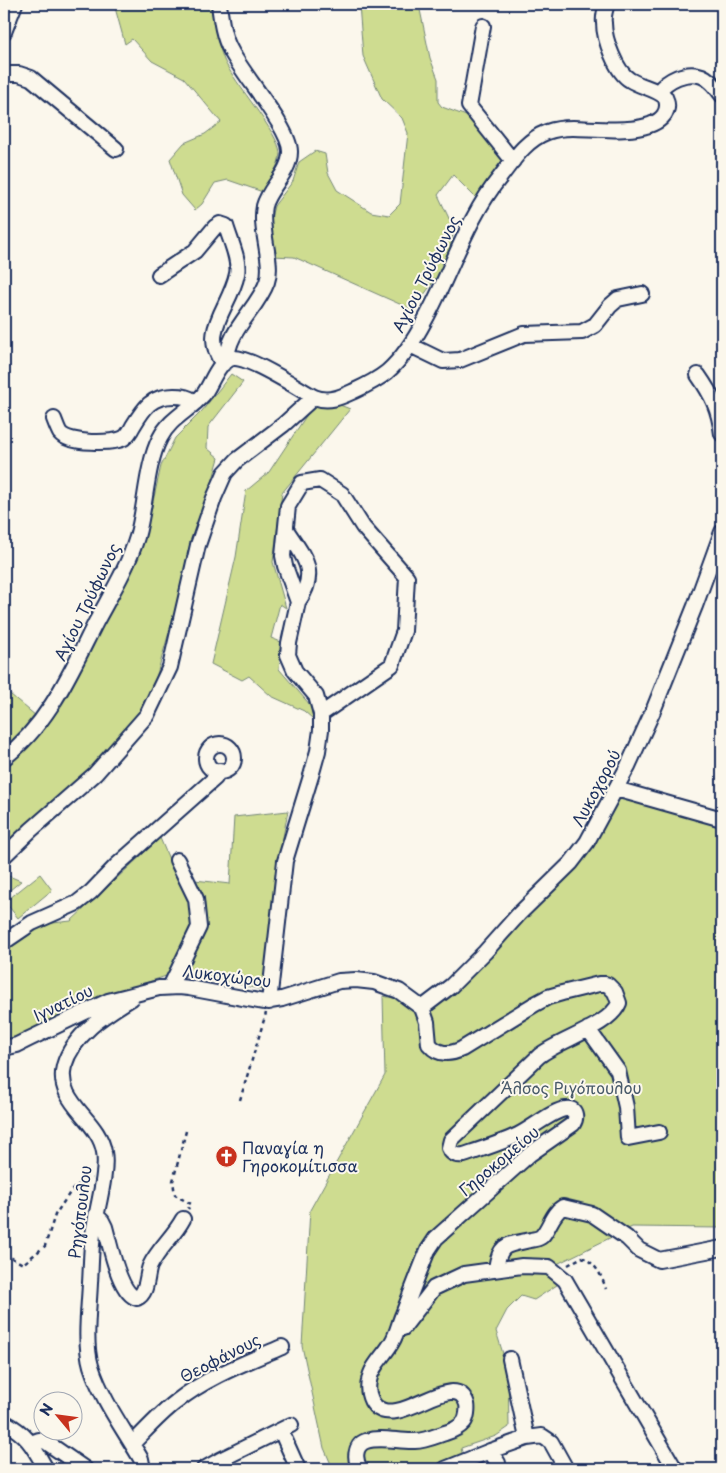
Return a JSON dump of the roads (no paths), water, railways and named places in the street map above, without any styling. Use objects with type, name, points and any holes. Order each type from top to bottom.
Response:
[{"type":"street","points":[[4,32],[15,4]]},
{"type":"street","points":[[219,4],[223,31],[228,47],[279,124],[289,144],[290,151],[286,168],[265,204],[263,224],[269,268],[267,281],[231,340],[225,363]]},
{"type":"street","points":[[607,4],[604,16],[604,29],[610,50],[622,74],[630,80],[658,92],[665,83],[672,79],[696,75],[708,79],[722,95]]},
{"type":"street","points":[[483,26],[469,106],[513,161]]},
{"type":"street","points":[[4,74],[19,74],[31,78],[116,149]]},
{"type":"street","name":"Αγίου Τρύφωνος","points":[[4,758],[31,731],[58,697],[131,554],[139,529],[154,453],[161,437],[173,420],[196,402],[207,390],[225,363],[235,358],[249,361],[321,400],[329,400],[345,395],[374,381],[388,371],[410,345],[430,310],[474,218],[490,191],[528,144],[552,131],[572,128],[631,129],[657,122],[664,115],[668,105],[665,97],[658,92]]},
{"type":"street","points":[[159,275],[195,251],[215,227],[220,224],[226,226],[236,262],[237,274],[215,329],[213,342],[216,354],[225,363]]},
{"type":"street","points":[[410,345],[443,361],[460,360],[524,334],[582,332],[595,325],[618,299],[642,294]]},
{"type":"street","points":[[698,375],[712,395],[721,421],[722,434]]},
{"type":"street","points":[[54,419],[60,433],[66,437],[84,441],[110,442],[127,435],[145,408],[158,398],[187,396],[196,402]]},
{"type":"street","points":[[4,856],[95,774],[146,715],[170,667],[198,545],[214,498],[225,473],[237,460],[284,425],[314,397]]},
{"type":"street","points":[[298,602],[284,562],[288,506],[302,483],[320,480],[342,494],[363,527],[407,577],[404,631],[392,665],[321,714]]},
{"type":"street","points":[[269,1002],[285,861],[318,751],[321,714],[314,693],[295,671],[289,660],[289,643],[298,602],[306,590],[309,576],[299,549],[287,531]]},
{"type":"street","name":"Λυκοχορού","points":[[422,1008],[457,980],[575,859],[595,829],[637,746],[665,681],[722,532]]},
{"type":"street","points":[[4,942],[32,924],[77,903],[91,892],[116,866],[215,778],[219,772]]},
{"type":"street","points":[[616,789],[722,819]]},
{"type":"street","points":[[170,987],[189,952],[199,927],[196,899],[177,860]]},
{"type":"street","name":"Λυκοχώρου","points":[[139,993],[170,987],[189,988],[269,1002],[339,981],[356,980],[374,982],[404,993],[422,1008]]},
{"type":"street","name":"Γηροκομείου","points":[[361,1469],[358,1465],[356,1454],[360,1446],[365,1442],[374,1440],[417,1441],[455,1430],[466,1418],[466,1401],[462,1396],[453,1392],[440,1394],[397,1412],[389,1412],[377,1408],[370,1396],[369,1380],[372,1372],[392,1342],[428,1250],[436,1238],[530,1154],[573,1124],[576,1116],[570,1109],[561,1110],[520,1134],[464,1155],[458,1156],[450,1152],[451,1140],[548,1048],[588,1029],[611,1015],[619,1003],[617,995],[608,985],[599,984],[548,997],[462,1049],[447,1053],[438,1052],[429,1044],[427,1022],[422,1008]]},
{"type":"street","name":"Ιγνατίου","points":[[4,1048],[23,1042],[99,1004],[139,993]]},
{"type":"street","name":"Ρηγόπουλου","points":[[139,993],[81,1036],[71,1049],[64,1067],[63,1080],[66,1092],[97,1134],[103,1146],[105,1159],[92,1242],[89,1358],[102,1392],[142,1462],[143,1469]]},
{"type":"street","points":[[588,1029],[618,1071],[626,1108],[628,1138],[659,1132]]},
{"type":"street","points":[[496,1268],[500,1250],[506,1246],[537,1239],[541,1236],[557,1210],[563,1207],[592,1214],[627,1238],[639,1250],[659,1260],[722,1248]]},
{"type":"street","points":[[96,1215],[102,1221],[105,1228],[122,1283],[130,1294],[137,1298],[144,1291],[148,1271],[154,1259],[176,1232],[183,1220]]},
{"type":"street","points":[[392,1342],[434,1288],[464,1274],[496,1268],[522,1266],[549,1267],[565,1280],[675,1469]]},
{"type":"street","name":"Θεοφάνους","points":[[132,1444],[168,1409],[192,1390],[226,1372],[282,1347]]},
{"type":"street","points":[[510,1358],[528,1438]]},
{"type":"street","points":[[4,1422],[21,1433],[30,1442],[46,1469]]},
{"type":"street","points":[[204,1469],[286,1428],[298,1469]]},
{"type":"street","points":[[445,1469],[528,1438],[542,1436],[551,1442],[566,1469]]},
{"type":"street","points":[[30,1442],[44,1441],[85,1469]]},
{"type":"street","points":[[490,1452],[498,1464],[498,1469]]},
{"type":"place","name":"Παναγία η Γηροκομίτισσα","points":[[226,1157]]},
{"type":"park label","name":"Άλσος Ριγόπουλου","points":[[571,1088]]}]
